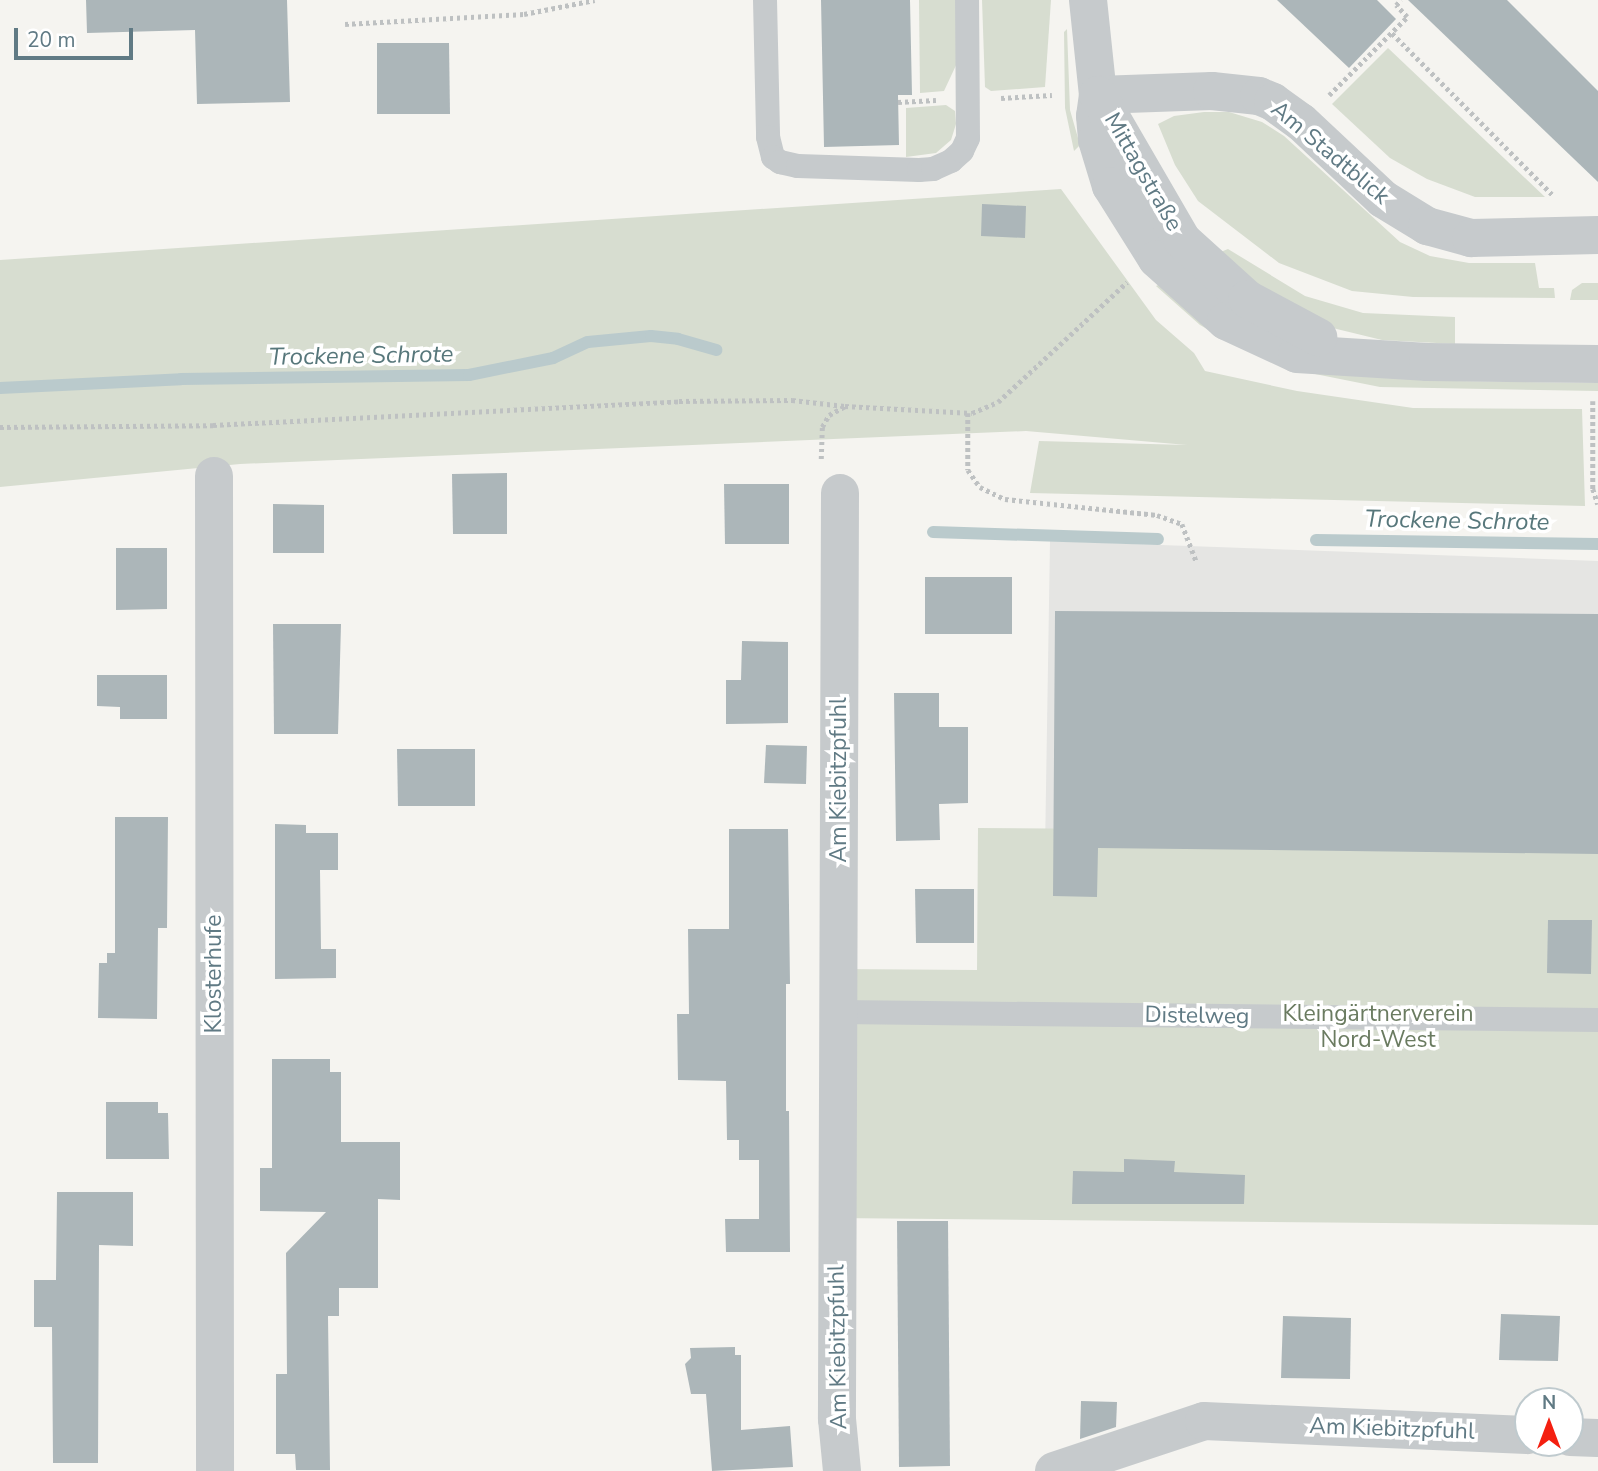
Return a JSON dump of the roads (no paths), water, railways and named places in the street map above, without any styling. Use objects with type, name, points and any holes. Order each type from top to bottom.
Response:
[{"type":"street","name":"Mittagstraße","points":[[1088,0],[1098,94],[1095,116],[1097,140],[1111,186],[1157,259],[1226,321],[1297,354],[1428,362],[1595,382]]},
{"type":"street","name":"Am Stadtblick","points":[[1098,94],[1232,91],[1266,99],[1301,122],[1374,192],[1427,226],[1471,238],[1595,236]]},
{"type":"street","name":"Klosterhufe","points":[[214,476],[215,1471]]},
{"type":"street","name":"Am Kiebitzpfuhl","points":[[840,493],[837,1419],[842,1471]]},
{"type":"street","name":"Am Kiebitzpfuhl","points":[[1054,1471],[1204,1421],[1514,1434]]},
{"type":"lane","points":[[765,0],[768,137],[773,157],[780,162],[798,166],[919,170],[933,169],[951,161],[962,150],[968,138],[967,0]]},
{"type":"lane","name":"Distelweg","points":[[837,1012],[1598,1020]]},
{"type":"waterway","name":"Trockene Schrote","points":[[0,388],[181,379],[469,375],[553,358],[588,342],[651,336],[678,339],[716,350]]},
{"type":"waterway","name":"Trockene Schrote","points":[[933,532],[1158,539]]},
{"type":"waterway","name":"Trockene Schrote","points":[[1316,540],[1598,544]]},
{"type":"park label","name":"Kleingärtnerverein Nord-West","points":[[1378,1027]]}]
